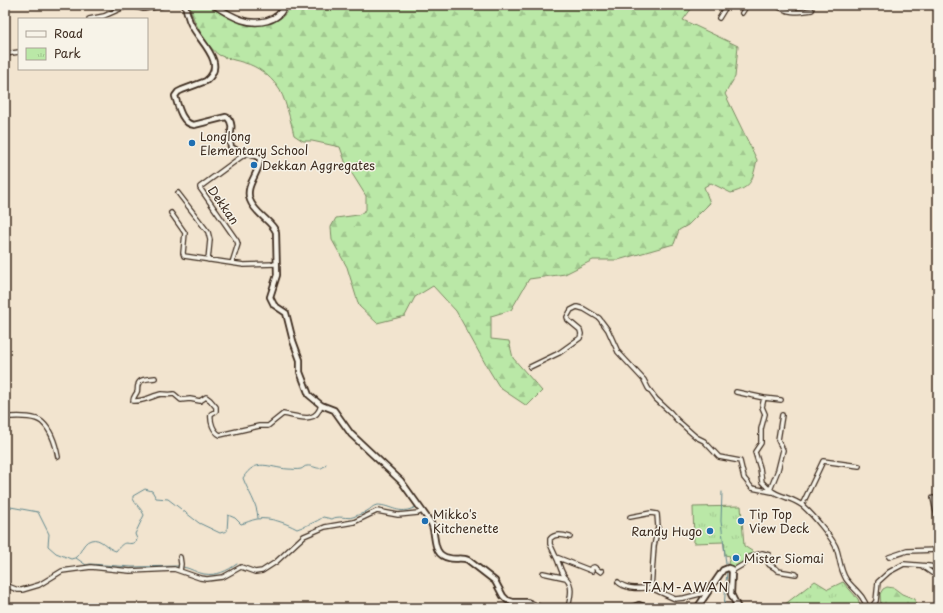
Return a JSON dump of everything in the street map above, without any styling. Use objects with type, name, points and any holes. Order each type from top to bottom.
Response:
[{"type":"main road","points":[[132,5],[143,8],[161,5]]},
{"type":"main road","points":[[185,5],[192,26],[212,53],[214,69],[210,78],[206,81],[178,92],[175,95],[177,103],[185,121],[189,124],[194,125],[226,117],[228,118],[232,123],[229,138],[231,147],[245,154],[255,155],[260,158],[260,166],[253,179],[249,195],[250,202],[256,211],[276,230],[278,276],[269,295],[274,305],[286,313],[293,341],[300,360],[300,372],[303,383],[309,395],[321,405],[334,410],[351,434],[399,478],[432,526],[436,546],[440,554],[449,558],[463,558],[468,560],[494,581],[503,596],[509,601],[527,602],[540,608]]},
{"type":"main road","points":[[214,5],[244,21],[259,22],[275,18],[280,14],[284,5]]},
{"type":"main road","points":[[697,608],[723,570],[729,568],[732,571],[731,594],[738,608]]},
{"type":"main road","points":[[631,608],[639,605],[647,608]]},
{"type":"street","points":[[94,18],[104,16],[129,5]]},
{"type":"street","points":[[719,18],[727,5]]},
{"type":"street","points":[[742,14],[747,5]]},
{"type":"street","points":[[776,5],[784,11],[795,13],[812,10]]},
{"type":"street","points":[[5,54],[18,52]]},
{"type":"street","name":"Dekkan","points":[[232,263],[238,244],[237,241],[200,187],[245,154]]},
{"type":"street","points":[[178,193],[208,232],[210,240],[208,260]]},
{"type":"street","points":[[171,213],[185,233],[184,256],[244,265],[277,264]]},
{"type":"street","points":[[530,367],[559,353],[580,338],[580,330],[568,320],[567,317],[574,308],[577,307],[584,309],[599,318],[604,324],[618,352],[644,380],[656,399],[676,420],[696,437],[704,441],[719,457],[740,460],[744,478],[752,488],[771,491],[802,505],[827,533],[835,545],[842,572],[847,581],[864,599],[867,608]]},
{"type":"street","points":[[156,378],[143,380],[140,382],[133,401],[163,394],[169,396],[174,394],[181,400],[190,399],[200,401],[206,397],[216,408],[216,411],[211,414],[211,421],[217,434],[220,436],[259,426],[268,426],[284,414],[307,418],[314,416],[321,405]]},
{"type":"street","points":[[736,392],[781,400]]},
{"type":"street","points":[[764,398],[762,407],[765,414],[761,429],[761,443],[755,452],[760,468],[762,482],[771,491]]},
{"type":"street","points":[[771,491],[783,450],[778,440],[782,415]]},
{"type":"street","points":[[5,417],[32,418],[42,422],[53,440],[58,457]]},
{"type":"street","points":[[802,505],[824,462],[859,466]]},
{"type":"street","points":[[933,498],[938,522]]},
{"type":"street","points":[[5,585],[22,590],[39,585],[62,571],[91,568],[130,571],[180,568],[200,578],[207,579],[223,577],[241,567],[255,572],[262,571],[276,562],[300,538],[325,527],[354,522],[377,511],[398,514],[418,513],[422,511]]},
{"type":"street","points":[[630,517],[651,513],[657,514],[658,527],[654,546],[652,588]]},
{"type":"street","points":[[568,608],[571,588],[561,571],[561,566],[550,544],[550,539],[557,535],[570,537]]},
{"type":"street","points":[[889,557],[907,551],[938,550]]},
{"type":"street","points":[[732,571],[744,564],[750,556],[764,553],[769,555],[767,564],[769,566],[776,568],[778,571],[796,574]]},
{"type":"street","points":[[180,557],[180,568]]},
{"type":"street","points":[[556,557],[592,571],[591,568],[594,567],[601,572],[602,571]]},
{"type":"street","points":[[871,608],[875,604],[877,586],[881,579],[900,565],[921,565],[938,568]]},
{"type":"street","points":[[921,565],[932,573],[938,575]]},
{"type":"street","points":[[543,573],[566,578]]},
{"type":"street","points":[[618,582],[621,586],[652,588],[675,599],[708,592]]},
{"type":"green space","points":[[190,5],[209,5],[234,18],[253,22],[263,22],[280,19],[286,13],[289,5],[694,5],[683,20],[738,46],[735,77],[725,94],[757,160],[754,173],[748,185],[731,193],[711,183],[704,187],[710,203],[688,225],[679,230],[674,244],[618,260],[593,260],[565,274],[529,279],[511,310],[491,316],[491,339],[509,341],[513,358],[542,391],[527,406],[500,388],[456,311],[433,286],[415,297],[405,316],[377,323],[359,306],[347,267],[332,240],[331,227],[336,218],[358,215],[366,210],[366,196],[346,164],[340,147],[312,141],[303,141],[294,135],[285,102],[280,90],[274,82],[254,66],[219,55],[210,46],[196,24]]},
{"type":"green space","points":[[741,506],[744,546],[755,553],[734,568],[728,564],[730,556],[725,555],[724,542],[694,543],[693,507]]},
{"type":"green space","points":[[815,581],[828,589],[843,582],[858,599],[861,608],[780,608]]},
{"type":"green space","points":[[887,587],[894,588],[902,594],[915,599],[916,608],[881,608],[880,594],[883,589]]},
{"type":"waterway","points":[[258,518],[254,502],[243,478],[253,468],[263,465],[298,469],[305,466],[322,468],[326,464]]},
{"type":"waterway","points":[[5,506],[38,512],[49,534],[48,546],[56,553],[71,559],[75,558],[85,544],[91,540],[98,540],[116,551],[124,543],[130,544],[136,542],[137,539],[135,534],[144,515],[134,501],[133,496],[145,489],[152,491],[156,498],[168,499],[199,523],[220,533],[227,531],[228,515],[235,518],[241,524],[257,519],[267,519],[283,523],[297,529],[323,517],[332,519],[337,517],[353,517],[364,513],[377,505],[400,510],[416,507]]},
{"type":"waterway","points":[[722,492],[721,521],[726,564]]},
{"type":"waterway","points":[[76,558],[86,565],[132,567],[180,566]]},
{"type":"waterway","points":[[183,567],[201,573],[218,574],[237,564]]},
{"type":"waterway","points":[[724,608],[727,571]]},
{"type":"place","name":"Longlong Elementary School","points":[[192,143]]},
{"type":"place","name":"Dekkan Aggregates","points":[[254,165]]},
{"type":"place","name":"Mikko's Kitchenette","points":[[425,521]]},
{"type":"place","name":"Tip Top View Deck","points":[[741,521]]},
{"type":"place","name":"Randy Hugo","points":[[710,531]]},
{"type":"place","name":"Mister Siomai","points":[[736,558]]},
{"type":"district","name":"TAM-AWAN","points":[[686,586]]}]
